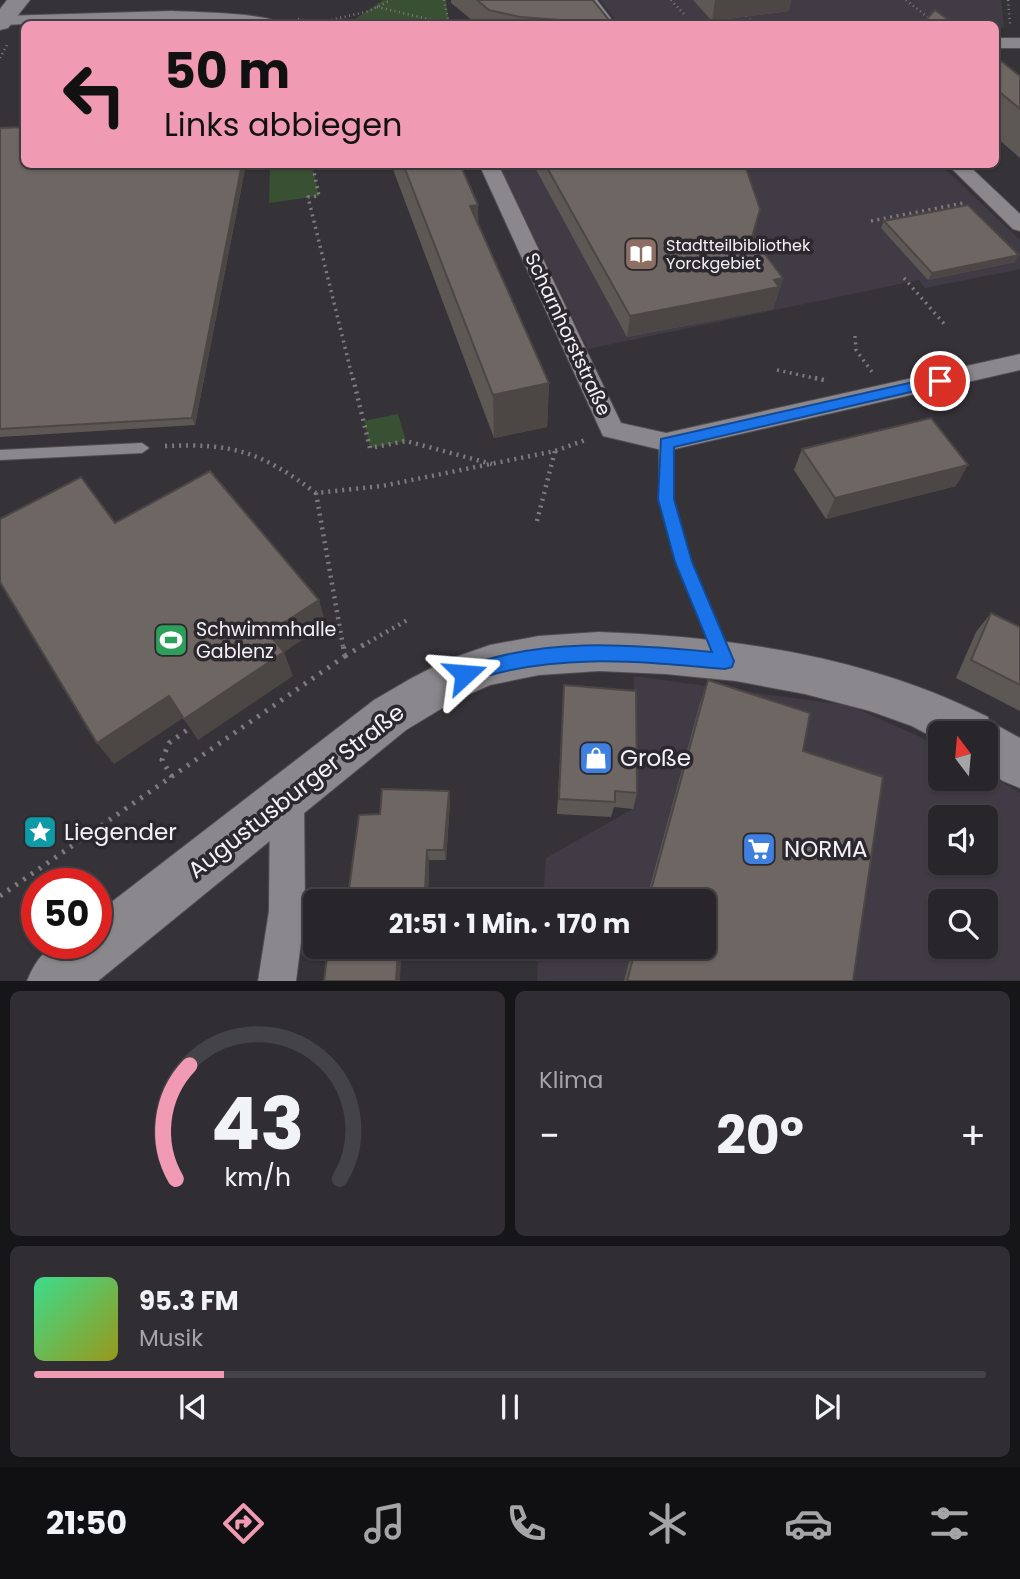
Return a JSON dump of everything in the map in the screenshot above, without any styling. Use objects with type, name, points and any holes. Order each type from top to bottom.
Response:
[{"type":"main road","points":[[0,22],[19,0]]},
{"type":"main road","name":"Augustusburger Straße","points":[[54,981],[390,715],[440,684],[491,664],[552,655],[633,652],[725,661],[835,679],[895,698],[951,721]]},
{"type":"main road","points":[[998,751],[1020,765]]},
{"type":"street","points":[[31,21],[187,16],[255,21]]},
{"type":"street","points":[[0,22],[21,21]]},
{"type":"street","points":[[999,43],[1020,43]]},
{"type":"street","name":"Scharnhorststraße","points":[[490,168],[612,430],[666,443],[1020,362]]},
{"type":"street","points":[[960,168],[1020,225]]},
{"type":"street","points":[[277,981],[287,911],[288,798]]},
{"type":"lane","points":[[593,0],[609,21]]},
{"type":"lane","points":[[666,443],[666,499],[684,562],[725,661]]},
{"type":"lane","points":[[0,455],[142,448]]},
{"type":"path","points":[[325,21],[376,7],[391,0]]},
{"type":"path","points":[[444,0],[448,21]]},
{"type":"path","points":[[671,0],[684,13]]},
{"type":"path","points":[[906,0],[932,21]]},
{"type":"path","points":[[376,7],[436,21]]},
{"type":"path","points":[[746,16],[752,21]]},
{"type":"path","points":[[313,168],[319,196],[308,197],[370,448],[406,441],[493,464]]},
{"type":"path","points":[[871,221],[993,199]]},
{"type":"path","points":[[904,278],[946,326]]},
{"type":"path","points":[[855,336],[856,350]]},
{"type":"path","points":[[142,448],[213,444],[258,453],[316,493],[382,486],[555,452],[612,430]]},
{"type":"path","points":[[537,521],[555,452]]},
{"type":"path","points":[[316,493],[345,656]]},
{"type":"path","points":[[0,897],[345,656],[409,620]]},
{"type":"path","points":[[172,777],[162,760],[169,743],[190,728]]},
{"type":"shaded area","points":[[600,0],[1001,0],[1004,27],[999,29],[999,21],[617,21]]},
{"type":"shaded area","points":[[500,168],[944,168],[1020,240],[1020,269],[925,288],[919,280],[588,349]]},
{"type":"shaded area","points":[[634,676],[851,706],[928,741],[928,791],[998,791],[998,780],[1020,793],[1020,980],[537,981],[538,959],[716,959],[716,889],[544,889],[546,858],[633,809]]},
{"type":"green space","points":[[383,0],[446,0],[449,21],[352,21]]},
{"type":"green space","points":[[270,168],[313,168],[319,196],[269,203]]},
{"type":"green space","points":[[398,414],[406,441],[370,448],[364,421]]},
{"type":"building","points":[[477,0],[593,0],[609,20],[573,21],[520,17],[489,10]]},
{"type":"building","points":[[935,10],[950,21],[925,21]]},
{"type":"building","points":[[999,59],[1020,76],[1020,109],[999,92]]},
{"type":"building","points":[[21,127],[21,168],[241,168],[192,418],[0,429],[0,128]]},
{"type":"building","points":[[405,168],[462,168],[478,205],[470,206],[549,383],[493,395]]},
{"type":"building","points":[[547,168],[746,168],[760,209],[752,237],[783,278],[774,280],[779,287],[630,316]]},
{"type":"building","points":[[968,205],[1019,255],[932,273],[884,221]]},
{"type":"building","points":[[931,418],[968,465],[835,498],[802,449]]},
{"type":"building","name":"Schwimmhalle Gablenz","points":[[210,471],[319,600],[268,633],[284,652],[184,719],[169,696],[97,743],[0,582],[0,519],[81,477],[115,523]]},
{"type":"building","points":[[991,613],[1020,627],[1020,685],[971,660]]},
{"type":"building","name":"NORMA","points":[[708,680],[810,713],[803,751],[883,777],[853,981],[627,981],[633,959],[716,959],[716,889],[651,889]]},
{"type":"building","name":"Große","points":[[564,685],[636,691],[637,793],[615,791],[615,802],[559,799]]},
{"type":"building","points":[[382,789],[449,791],[444,850],[427,850],[425,889],[349,889],[359,815],[380,814]]},
{"type":"building","points":[[327,959],[397,959],[396,981],[324,981]]},
{"type":"place","name":"Stadtteilbibliothek Yorckgebiet","points":[[641,254]]},
{"type":"place","name":"Schwimmhalle Gablenz","points":[[171,640]]},
{"type":"place","name":"Große","points":[[596,758]]},
{"type":"place","name":"Liegender","points":[[40,832]]},
{"type":"place","name":"NORMA","points":[[759,849]]},
{"type":"route","points":[[465,674],[491,664],[552,655],[633,652],[725,661],[684,562],[666,499],[666,443],[940,381]]}]
